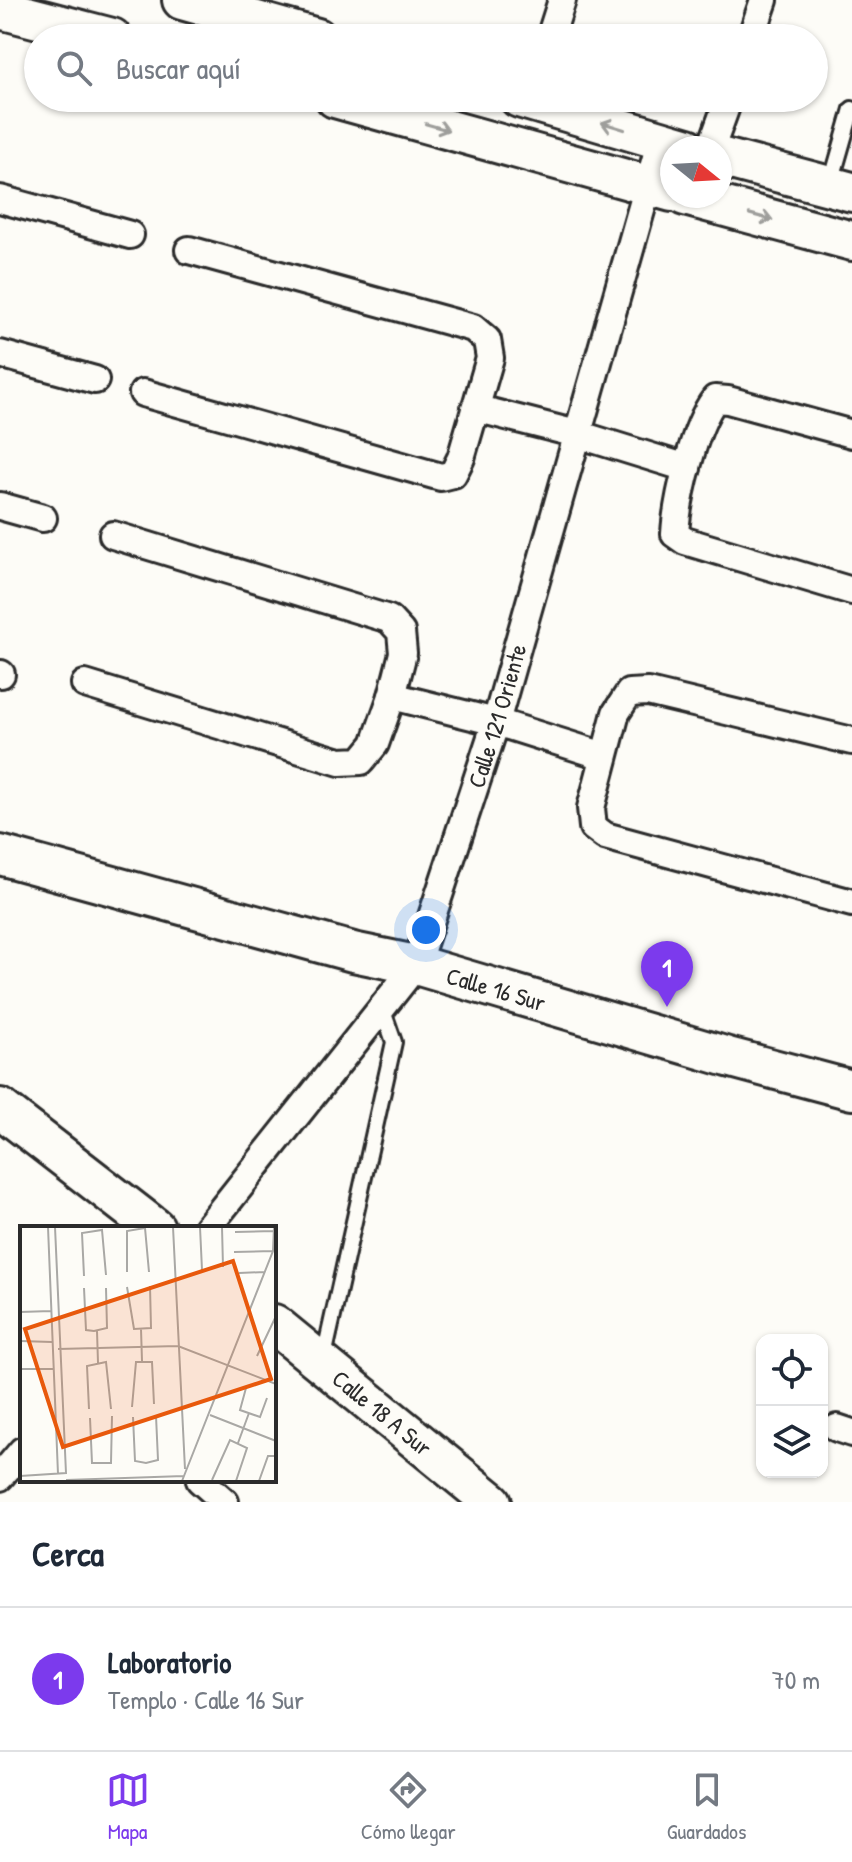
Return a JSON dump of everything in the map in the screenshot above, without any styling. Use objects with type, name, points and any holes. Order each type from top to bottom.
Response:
[{"type":"street","points":[[182,0],[267,24]]},
{"type":"street","points":[[554,24],[562,0]]},
{"type":"street","points":[[756,24],[764,0]]},
{"type":"street","points":[[0,9],[58,24]]},
{"type":"street","points":[[385,112],[660,189]]},
{"type":"street","points":[[569,112],[660,139]]},
{"type":"street","points":[[715,136],[724,112]]},
{"type":"street","points":[[732,160],[841,189]]},
{"type":"street","name":"Calle 121 Oriente","points":[[209,1226],[416,965],[496,722],[577,434],[660,189]]},
{"type":"street","points":[[0,199],[130,235]]},
{"type":"street","points":[[730,208],[852,241]]},
{"type":"street","points":[[143,393],[441,477],[453,474],[461,458],[490,358],[487,340],[473,328],[189,250]]},
{"type":"street","points":[[0,354],[95,380]]},
{"type":"street","points":[[852,434],[715,399],[707,409],[687,468],[675,534],[685,541],[852,591]]},
{"type":"street","points":[[475,408],[577,434],[687,468]]},
{"type":"street","points":[[0,506],[43,518]]},
{"type":"street","points":[[85,684],[340,762],[361,761],[375,744],[403,653],[401,632],[389,619],[113,535]]},
{"type":"street","points":[[852,741],[648,692],[629,693],[616,713],[591,808],[593,827],[605,836],[852,903]]},
{"type":"street","points":[[392,696],[496,722],[604,756]]},
{"type":"street","name":"Calle 16 Sur","points":[[0,855],[353,952],[416,965],[728,1057],[852,1090]]},
{"type":"street","points":[[0,1108],[152,1226]]},
{"type":"street","name":"Calle 18 A Sur","points":[[276,1326],[492,1502]]},
{"type":"street","points":[[0,1477],[20,1453]]},
{"type":"street","points":[[202,1482],[225,1502]]},
{"type":"lane","points":[[841,189],[852,109]]},
{"type":"lane","points":[[323,1364],[394,1042],[382,1008]]},
{"type":"place","name":"Laboratorio","points":[[667,1007]]}]
